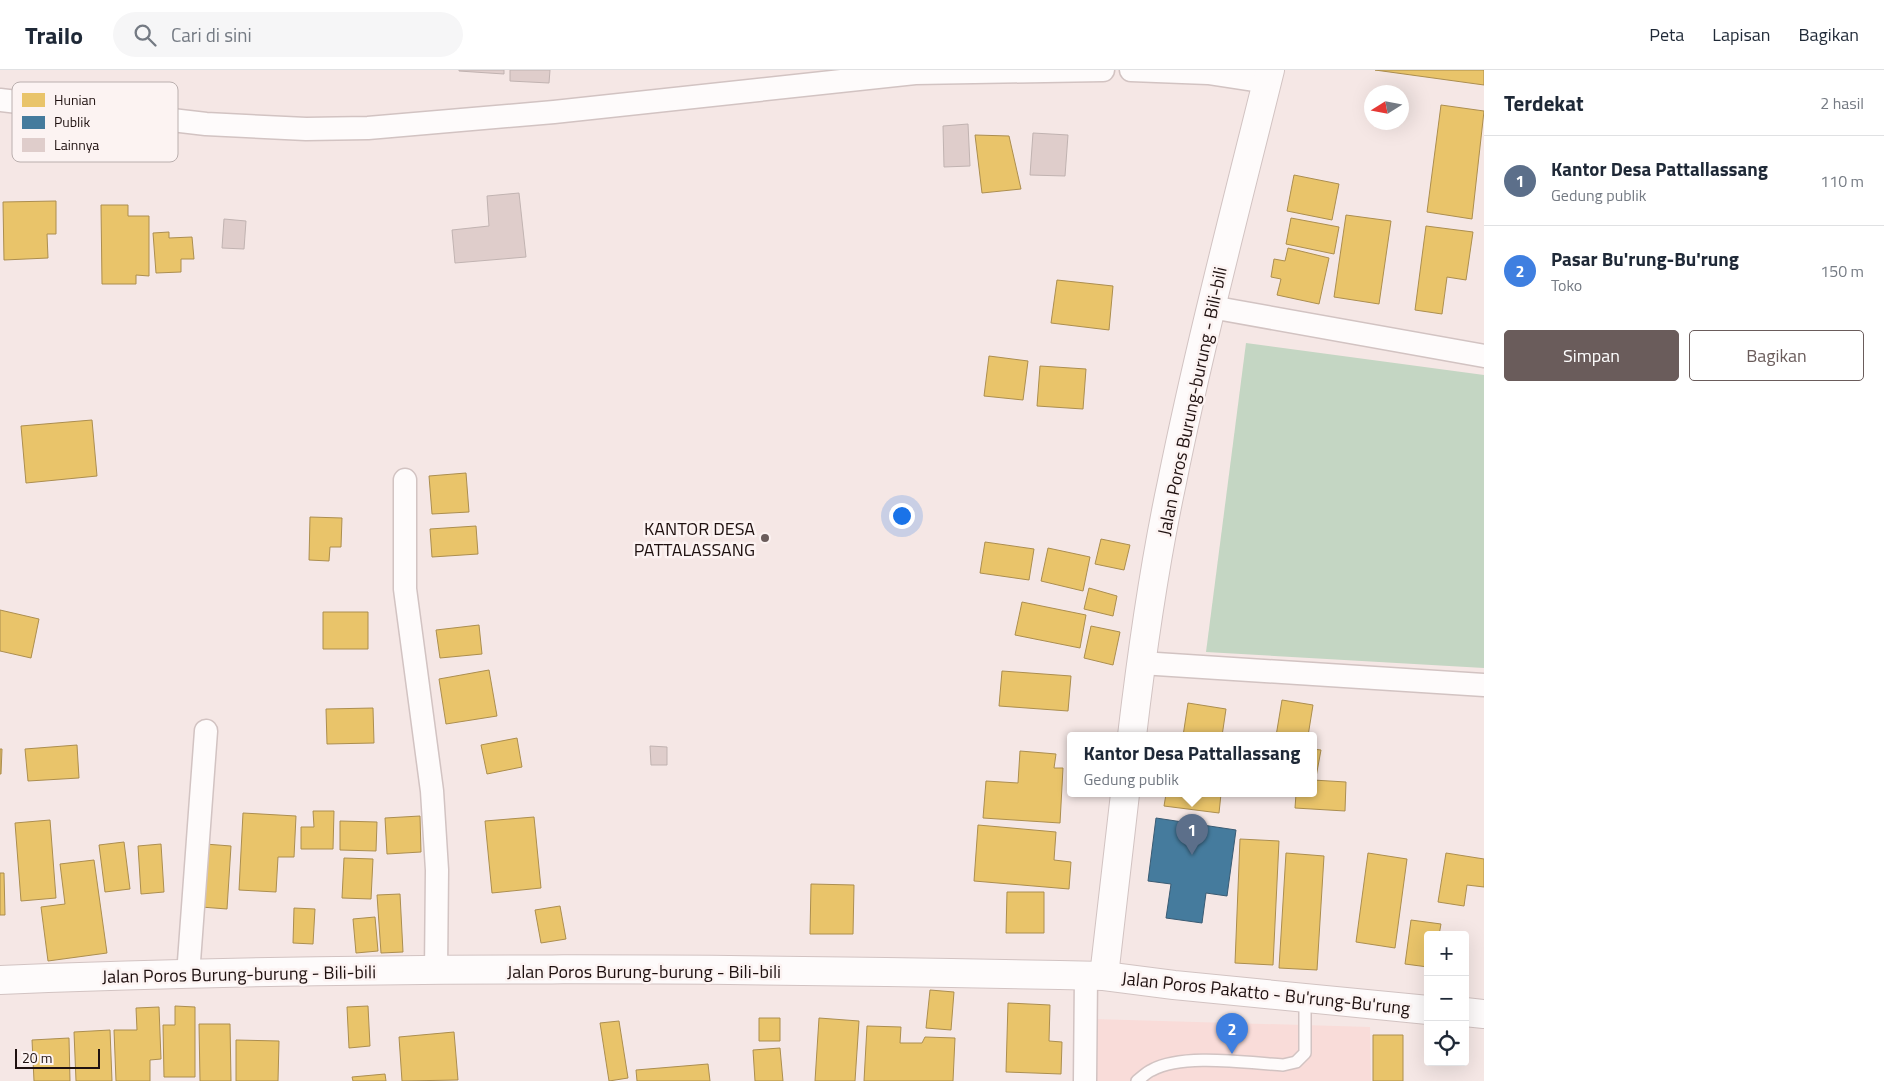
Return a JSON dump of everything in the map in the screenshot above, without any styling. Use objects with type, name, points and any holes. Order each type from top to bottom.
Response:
[{"type":"main road","name":"Jalan Poros Burung-burung - Bili-bili","points":[[1132,732],[1140,663],[1171,484],[1211,307],[1268,76]]},
{"type":"main road","points":[[1095,976],[1125,797]]},
{"type":"main road","name":"Jalan Poros Burung-burung - Bili-bili","points":[[0,980],[436,971],[698,970],[1095,976]]},
{"type":"main road","name":"Jalan Poros Pakatto - Bu'rung-Bu'rung","points":[[1095,976],[1424,1010]]},
{"type":"main road","points":[[1469,1012],[1484,1014]]},
{"type":"street","points":[[178,121],[306,129],[368,128],[554,112],[915,74],[1102,70]]},
{"type":"street","points":[[1132,70],[1268,76]]},
{"type":"street","points":[[1211,307],[1484,356]]},
{"type":"street","points":[[405,480],[405,589],[433,801],[437,870],[436,971]]},
{"type":"street","points":[[1140,663],[1484,685]]},
{"type":"street","points":[[188,975],[206,731]]},
{"type":"street","points":[[1085,1081],[1095,976]]},
{"type":"lane","points":[[1136,1081],[1152,1069],[1185,1062],[1283,1065],[1296,1062],[1305,1053],[1305,997]]},
{"type":"shaded area","points":[[1094,1019],[1370,1027],[1371,1081],[1094,1081]]},
{"type":"green space","points":[[1246,343],[1484,375],[1484,668],[1206,652]]},
{"type":"building: Hunian","points":[[1375,70],[1484,70],[1484,85]]},
{"type":"building: Hunian","points":[[1441,105],[1484,111],[1472,219],[1427,212]]},
{"type":"building: Hunian","points":[[975,135],[1009,136],[1021,189],[982,193]]},
{"type":"building: Hunian","points":[[1294,175],[1339,184],[1332,220],[1287,211]]},
{"type":"building: Hunian","points":[[56,201],[56,234],[47,234],[48,258],[4,260],[3,202]]},
{"type":"building: Hunian","points":[[101,205],[128,205],[128,216],[149,216],[149,276],[136,275],[136,284],[102,284]]},
{"type":"building: Hunian","points":[[1346,215],[1391,221],[1379,304],[1334,297]]},
{"type":"building: Hunian","points":[[1291,218],[1339,227],[1334,254],[1286,244]]},
{"type":"building: Hunian","points":[[1426,226],[1473,232],[1466,280],[1447,277],[1442,314],[1415,310]]},
{"type":"building: Hunian","points":[[169,232],[169,238],[192,237],[194,259],[181,259],[181,272],[156,273],[153,233]]},
{"type":"building: Hunian","points":[[1288,248],[1329,258],[1319,304],[1277,295],[1281,279],[1271,277],[1274,259],[1285,261]]},
{"type":"building: Hunian","points":[[1057,280],[1113,286],[1109,330],[1051,323]]},
{"type":"building: Hunian","points":[[989,356],[1028,361],[1023,400],[984,396]]},
{"type":"building: Hunian","points":[[1040,366],[1086,369],[1083,409],[1037,406]]},
{"type":"building: Hunian","points":[[92,420],[97,476],[26,483],[21,426]]},
{"type":"building: Hunian","points":[[466,473],[469,512],[432,514],[429,476]]},
{"type":"building: Hunian","points":[[310,517],[342,518],[341,547],[330,547],[329,561],[309,560]]},
{"type":"building: Hunian","points":[[476,526],[478,554],[432,557],[430,529]]},
{"type":"building: Hunian","points":[[1101,539],[1130,545],[1124,570],[1095,564]]},
{"type":"building: Hunian","points":[[985,542],[1034,549],[1029,580],[980,573]]},
{"type":"building: Hunian","points":[[1048,548],[1090,557],[1083,591],[1041,581]]},
{"type":"building: Hunian","points":[[1089,588],[1117,596],[1113,616],[1084,609]]},
{"type":"building: Hunian","points":[[1022,602],[1086,615],[1080,648],[1015,635]]},
{"type":"building: Hunian","points":[[0,610],[39,619],[31,658],[0,651]]},
{"type":"building: Hunian","points":[[323,612],[368,612],[368,649],[323,649]]},
{"type":"building: Hunian","points":[[479,625],[482,654],[440,658],[436,630]]},
{"type":"building: Hunian","points":[[1091,626],[1120,632],[1113,665],[1084,658]]},
{"type":"building: Hunian","points":[[489,670],[497,716],[446,724],[439,679]]},
{"type":"building: Hunian","points":[[1002,671],[1071,676],[1068,711],[999,706]]},
{"type":"building: Hunian","points":[[1282,700],[1313,705],[1309,732],[1277,732]]},
{"type":"building: Hunian","points":[[1188,703],[1226,709],[1223,732],[1184,732]]},
{"type":"building: Hunian","points":[[373,708],[374,743],[327,744],[326,709]]},
{"type":"building: Hunian","points":[[517,738],[522,767],[487,774],[481,745]]},
{"type":"building: Hunian","points":[[77,745],[79,778],[28,781],[25,749]]},
{"type":"building: Hunian","points":[[0,749],[2,749],[1,774],[0,774]]},
{"type":"building: Hunian","points":[[1317,750],[1321,750],[1317,772]]},
{"type":"building: Hunian","points":[[1020,751],[1056,754],[1054,768],[1063,768],[1060,823],[983,818],[986,781],[1018,783]]},
{"type":"building: Hunian","points":[[1317,780],[1346,782],[1345,811],[1295,808],[1296,797],[1317,797]]},
{"type":"building: Hunian","points":[[1166,797],[1221,797],[1219,813],[1164,806]]},
{"type":"building: Hunian","points":[[313,811],[334,811],[333,849],[301,849],[301,827],[314,827]]},
{"type":"building: Hunian","points":[[243,813],[296,816],[294,857],[278,857],[276,892],[239,890]]},
{"type":"building: Hunian","points":[[420,816],[421,852],[387,854],[385,818]]},
{"type":"building: Hunian","points":[[534,817],[541,888],[492,893],[485,821]]},
{"type":"building: Hunian","points":[[50,820],[56,898],[21,901],[15,823]]},
{"type":"building: Hunian","points":[[340,821],[377,822],[376,851],[340,850]]},
{"type":"building: Hunian","points":[[978,825],[1056,832],[1054,860],[1071,862],[1069,889],[974,881]]},
{"type":"building: Hunian","points":[[1240,839],[1279,841],[1273,965],[1235,963]]},
{"type":"building: Hunian","points":[[124,842],[130,889],[105,892],[99,845]]},
{"type":"building: Hunian","points":[[161,844],[164,892],[141,894],[138,846]]},
{"type":"building: Hunian","points":[[205,844],[231,846],[227,909],[201,907]]},
{"type":"building: Hunian","points":[[1286,853],[1324,856],[1317,970],[1279,968]]},
{"type":"building: Hunian","points":[[1368,853],[1407,859],[1395,948],[1356,942]]},
{"type":"building: Hunian","points":[[1446,853],[1484,859],[1484,887],[1467,885],[1464,906],[1438,902]]},
{"type":"building: Hunian","points":[[344,858],[373,859],[371,899],[342,898]]},
{"type":"building: Hunian","points":[[94,860],[107,953],[48,961],[41,907],[65,904],[60,864]]},
{"type":"building: Hunian","points":[[0,873],[4,873],[5,915],[0,915]]},
{"type":"building: Hunian","points":[[811,884],[854,885],[853,934],[810,934]]},
{"type":"building: Hunian","points":[[1007,892],[1044,892],[1044,933],[1006,933]]},
{"type":"building: Hunian","points":[[400,894],[403,952],[381,953],[377,895]]},
{"type":"building: Hunian","points":[[560,906],[566,939],[541,943],[535,910]]},
{"type":"building: Hunian","points":[[294,908],[315,909],[313,944],[293,943]]},
{"type":"building: Hunian","points":[[375,917],[378,951],[356,953],[353,919]]},
{"type":"building: Hunian","points":[[1411,920],[1441,924],[1440,931],[1424,931],[1424,966],[1405,964]]},
{"type":"building: Hunian","points":[[930,990],[954,992],[951,1030],[926,1028]]},
{"type":"building: Hunian","points":[[1008,1003],[1050,1005],[1049,1041],[1062,1042],[1061,1074],[1006,1072]]},
{"type":"building: Hunian","points":[[175,1006],[195,1007],[195,1077],[164,1077],[163,1025],[175,1025]]},
{"type":"building: Hunian","points":[[368,1006],[370,1046],[349,1048],[347,1007]]},
{"type":"building: Hunian","points":[[159,1007],[161,1059],[150,1060],[150,1081],[116,1081],[114,1030],[137,1030],[136,1008]]},
{"type":"building: Hunian","points":[[759,1018],[780,1018],[780,1041],[759,1041]]},
{"type":"building: Hunian","points":[[819,1018],[859,1021],[855,1081],[815,1081]]},
{"type":"building: Hunian","points":[[619,1021],[628,1078],[609,1081],[600,1023]]},
{"type":"building: Hunian","points":[[199,1024],[230,1024],[231,1081],[200,1081]]},
{"type":"building: Hunian","points":[[867,1026],[901,1027],[900,1043],[922,1043],[925,1037],[955,1038],[953,1081],[864,1081]]},
{"type":"building: Hunian","points":[[110,1030],[112,1081],[76,1081],[74,1032]]},
{"type":"building: Hunian","points":[[454,1032],[458,1080],[402,1081],[399,1037]]},
{"type":"building: Hunian","points":[[1373,1035],[1403,1035],[1403,1081],[1373,1081]]},
{"type":"building: Hunian","points":[[69,1038],[70,1081],[34,1081],[32,1040]]},
{"type":"building: Hunian","points":[[236,1040],[279,1041],[278,1081],[236,1081]]},
{"type":"building: Hunian","points":[[780,1048],[783,1081],[755,1081],[753,1050]]},
{"type":"building: Hunian","points":[[708,1064],[710,1081],[637,1081],[636,1070]]},
{"type":"building: Hunian","points":[[385,1074],[386,1081],[353,1081],[352,1077]]},
{"type":"building: Publik","points":[[1156,818],[1236,830],[1227,896],[1206,893],[1202,923],[1166,918],[1171,884],[1148,881]]},
{"type":"building: Lainnya","points":[[504,70],[504,74],[459,71]]},
{"type":"building: Lainnya","points":[[510,70],[550,70],[549,83],[510,81]]},
{"type":"building: Lainnya","points":[[968,124],[970,166],[944,167],[943,126]]},
{"type":"building: Lainnya","points":[[1033,133],[1068,135],[1065,176],[1030,175]]},
{"type":"building: Lainnya","points":[[519,193],[526,257],[455,263],[452,230],[489,226],[487,196]]},
{"type":"building: Lainnya","points":[[224,219],[246,221],[244,249],[222,248]]},
{"type":"building: Lainnya","points":[[650,746],[667,747],[667,765],[651,765]]},
{"type":"place","name":"KANTOR DESA PATTALASSANG","points":[[765,538]]},
{"type":"place","name":"Kantor Desa Pattallassang","points":[[1192,855]]},
{"type":"place","name":"Pasar Bu'rung-Bu'rung","points":[[1232,1054]]}]
